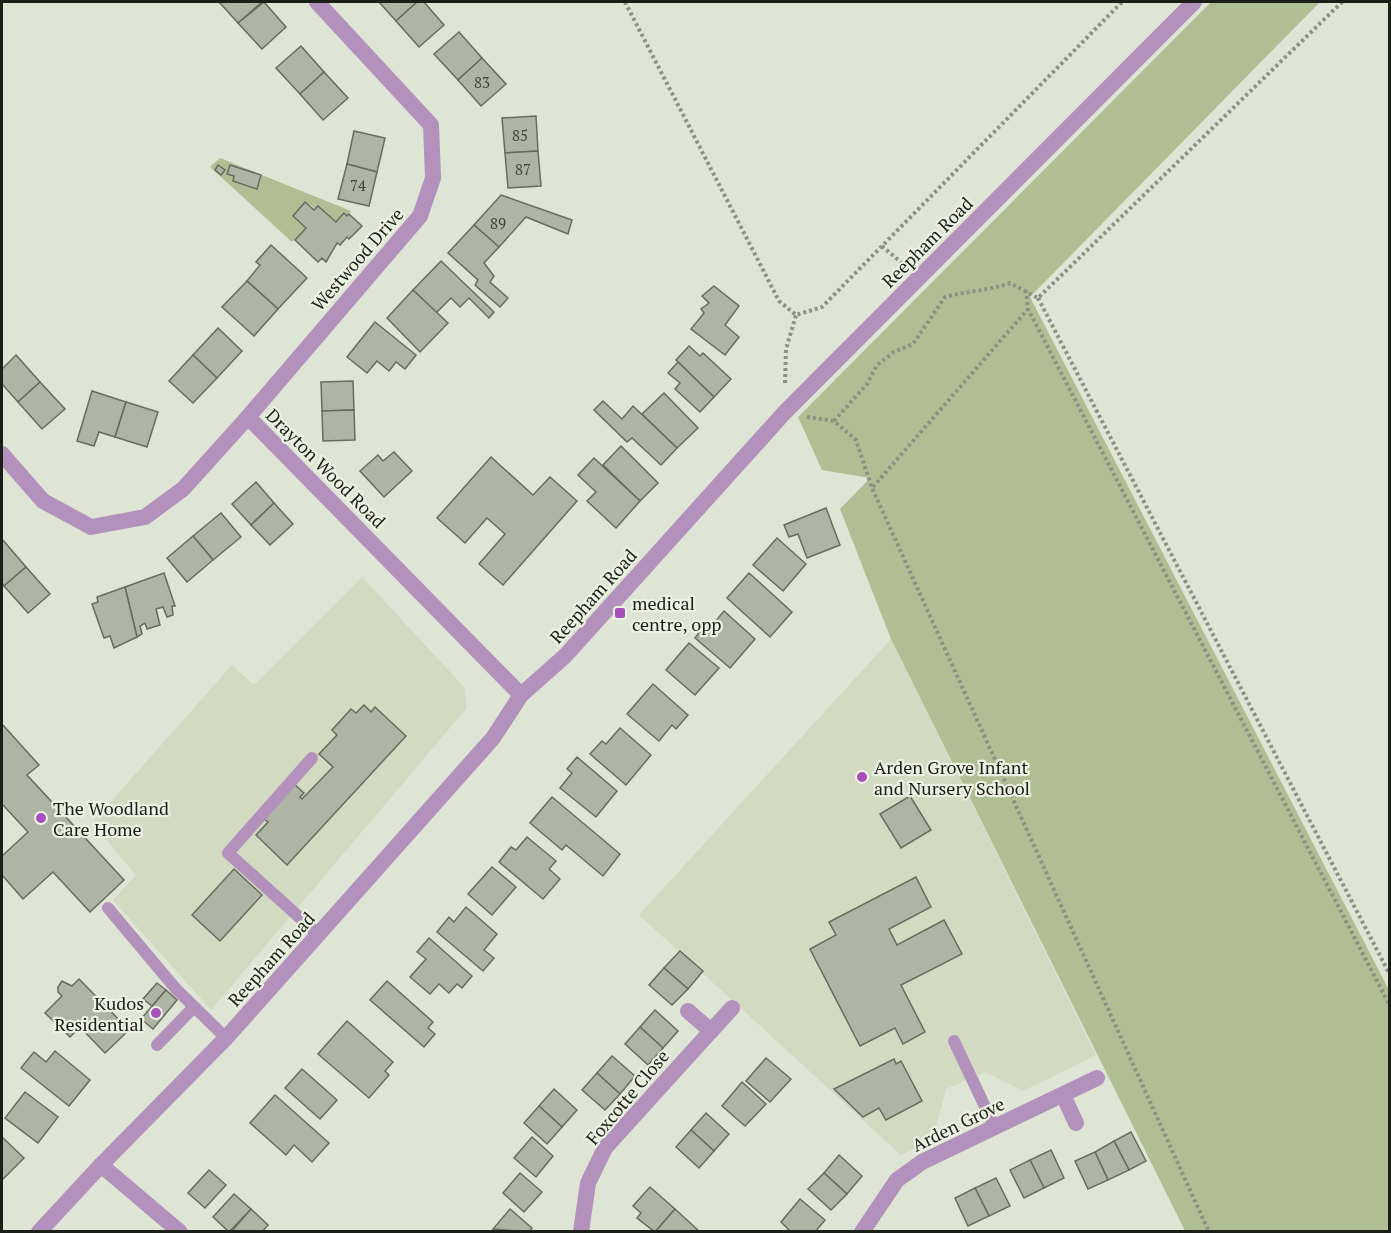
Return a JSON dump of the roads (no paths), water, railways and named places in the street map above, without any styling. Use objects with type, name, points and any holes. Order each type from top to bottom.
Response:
[{"type":"street","name":"Westwood Drive","points":[[248,417],[420,216],[433,178],[430,125],[317,2]]},
{"type":"street","name":"Reepham Road","points":[[39,1232],[101,1165],[226,1038],[494,738],[521,695],[565,656],[785,412],[1194,2]]},
{"type":"street","name":"Drayton Wood Road","points":[[2,454],[43,501],[91,526],[146,517],[183,489],[248,417],[521,695]]},
{"type":"street","name":"Foxcotte Close","points":[[581,1232],[588,1183],[605,1148],[732,1008]]},
{"type":"street","points":[[688,1011],[711,1031]]},
{"type":"street","name":"Arden Grove","points":[[862,1232],[897,1180],[921,1162],[1097,1078]]},
{"type":"street","points":[[1063,1095],[1076,1123]]},
{"type":"street","points":[[101,1165],[180,1232]]},
{"type":"lane","points":[[312,758],[228,854],[319,935]]},
{"type":"lane","points":[[108,908],[130,937],[226,1038]]},
{"type":"lane","points":[[158,1045],[194,1006]]},
{"type":"lane","points":[[954,1041],[995,1128]]},
{"type":"place","name":"medical centre, opp","points":[[620,613]]},
{"type":"place","name":"Arden Grove Infant and Nursery School","points":[[862,777]]},
{"type":"place","name":"The Woodland Care Home","points":[[41,818]]},
{"type":"place","name":"Kudos Residential","points":[[156,1013]]}]
